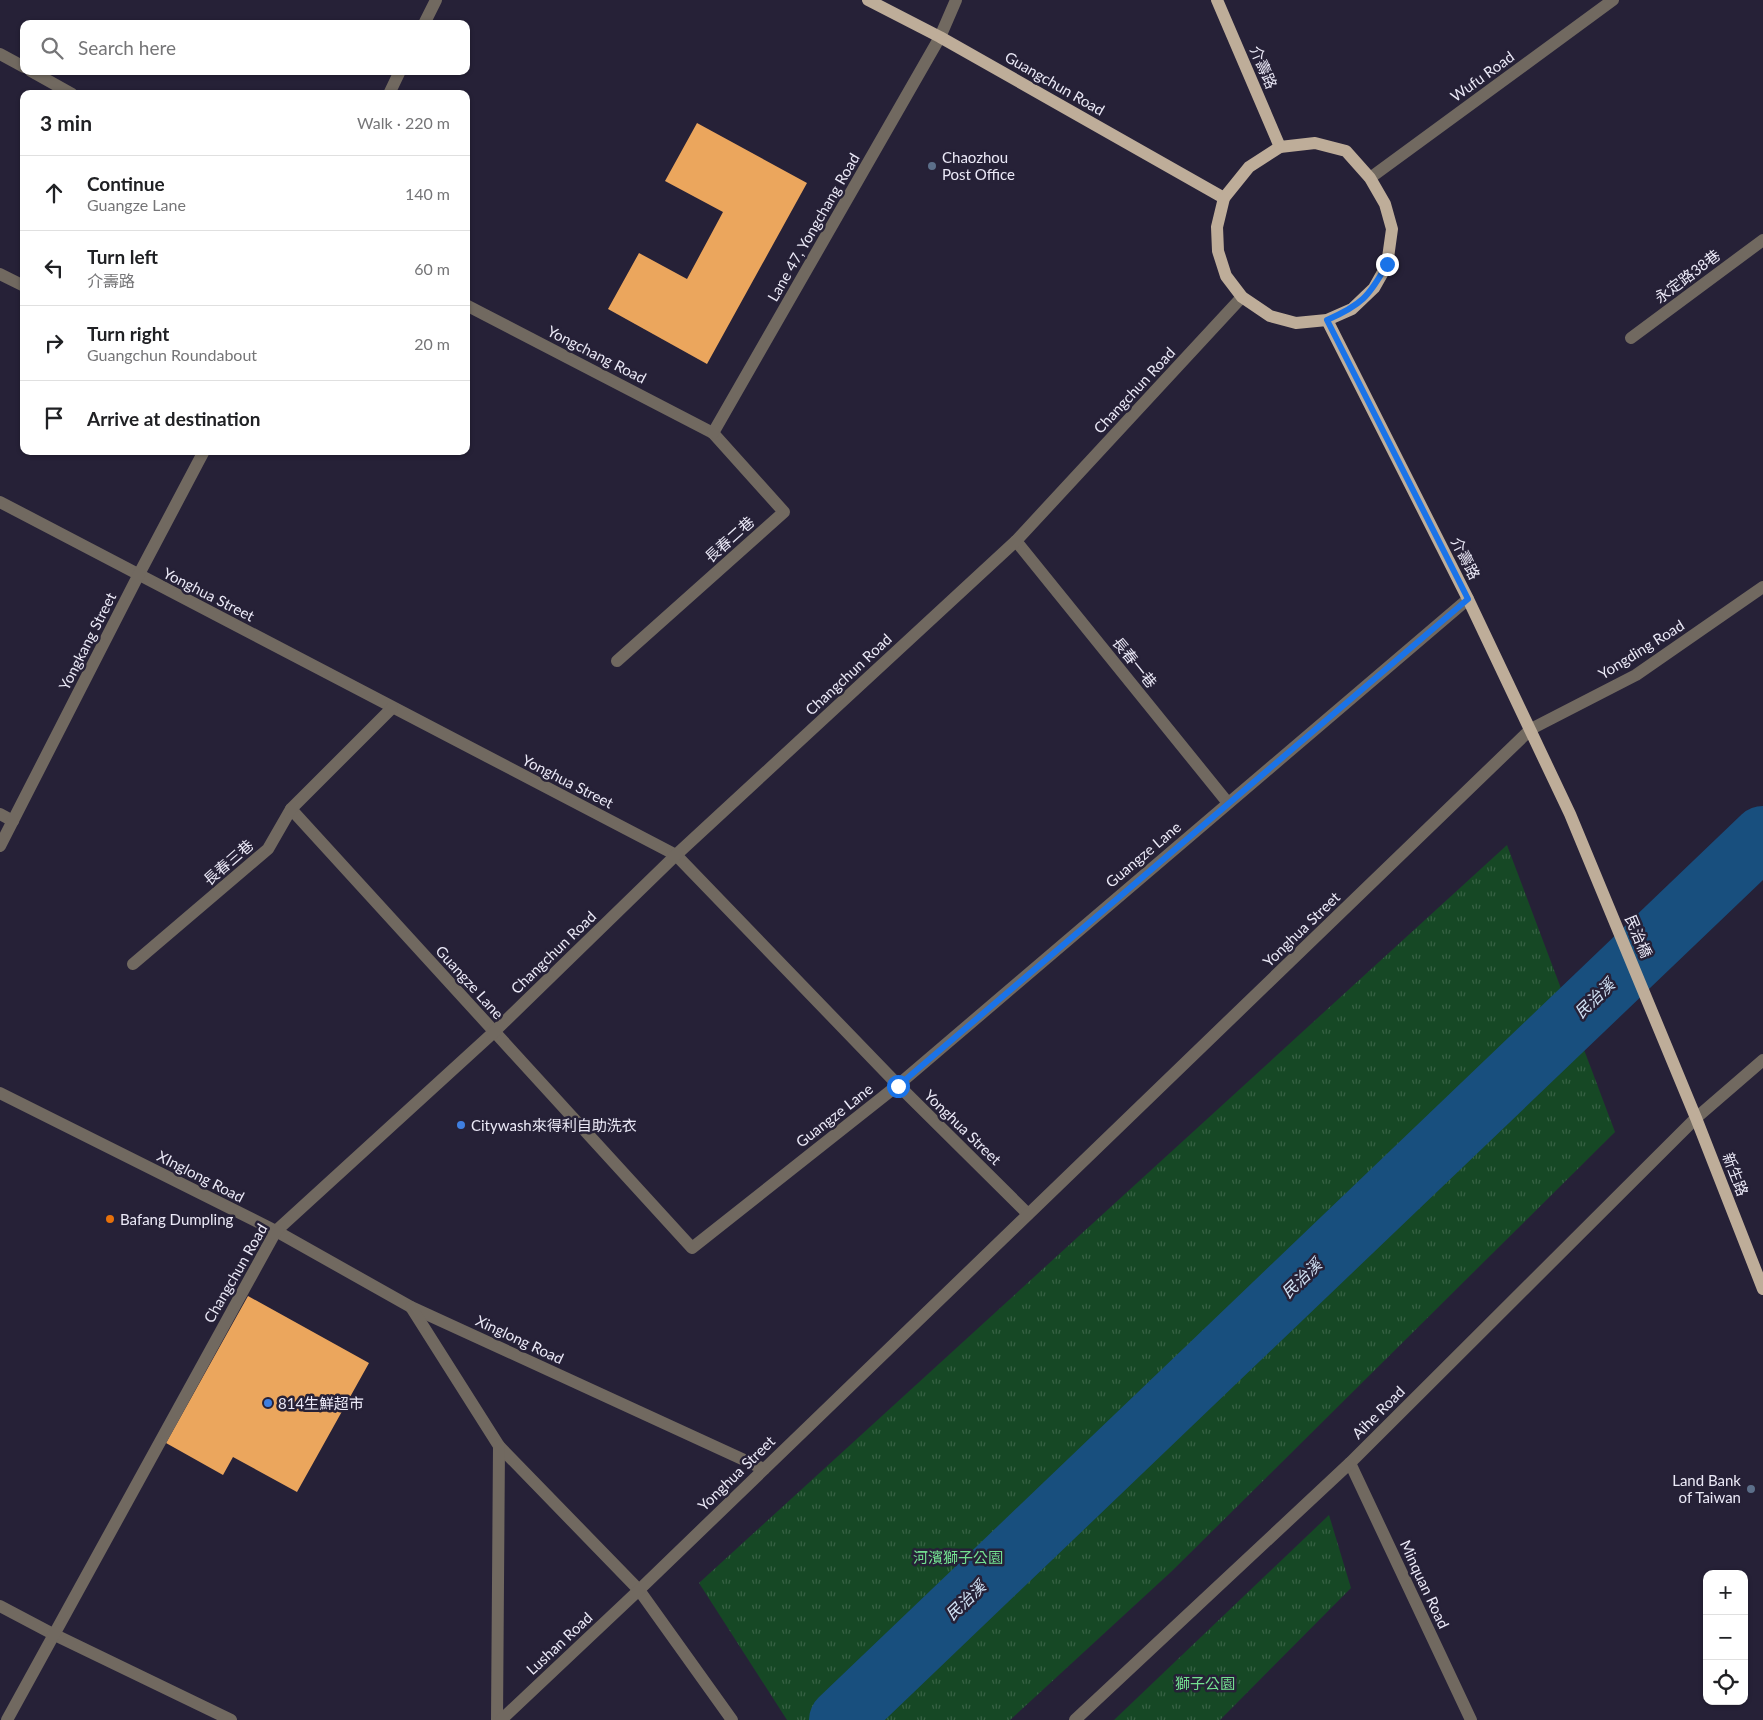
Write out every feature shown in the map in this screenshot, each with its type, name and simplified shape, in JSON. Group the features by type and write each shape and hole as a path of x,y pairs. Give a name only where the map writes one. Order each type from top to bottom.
{"main road":[{"name":"Guangchun Road","path":"868,0 940,37 1224,198"},
{"name":"介壽路","path":"1217,0 1280,147"},
{"path":"1315,143 1346,151 1370,178 1385,204 1392,229 1387,264 1374,288 1363,299 1352,309 1327,320 1296,323 1270,316 1242,297 1226,276 1218,251 1216,227 1224,198 1248,167 1280,147 1315,143"},
{"name":"介壽路","path":"1327,320 1468,599 1570,814"},
{"name":"民治橋","path":"1570,814 1677,1071"},
{"name":"新生路","path":"1677,1071 1763,1289"}],"street":[{"path":"426,20 436,0"},
{"path":"940,37 956,0"},
{"name":"Wufu Road","path":"1370,178 1613,0"},
{"name":"Lane 47, Yongchang Road","path":"713,433 940,37"},
{"path":"0,54 20,65"},
{"path":"38,75 65,90"},
{"path":"391,90 398,75"},
{"name":"永定路38巷","path":"1631,338 1763,240"},
{"path":"0,274 20,284"},
{"name":"Changchun Road","path":"7,1720 276,1231 494,1032 676,855 1016,541 1242,297"},
{"name":"Yongchang Road","path":"470,307 713,433"},
{"name":"長春二巷","path":"618,661 784,512 713,433"},
{"name":"Yongkang Street","path":"0,846 202,455"},
{"name":"Yonghua Street","path":"0,502 138,576 676,855 898,1086 1028,1214"},
{"name":"長春一巷","path":"1016,541 1228,803"},
{"name":"Yongding Road","path":"1531,730 1636,675 1763,587"},
{"name":"Guangze Lane","path":"291,809 692,1248 898,1086 1468,599"},
{"name":"長春三巷","path":"133,964 268,849 291,809 392,708"},
{"name":"Yonghua Street","path":"639,1590 1531,730"},
{"path":"0,814 13,821"},
{"name":"Aihe Road","path":"1075,1720 1350,1462 1696,1118 1763,1060"},
{"name":"XInglong Road","path":"0,1093 276,1231 411,1307"},
{"path":"411,1307 499,1446 639,1590 730,1718"},
{"name":"Xinglong Road","path":"411,1307 764,1469"},
{"path":"497,1720 499,1446"},
{"name":"Minquan Road","path":"1350,1462 1471,1720"},
{"name":"Lushan Road","path":"501,1720 639,1590"},
{"path":"0,1606 53,1634 231,1720"}],"green space":[{"name":"河濱獅子公園","path":"1507,845 1615,1132 1172,1571 1010,1720 787,1720 699,1583"},
{"name":"獅子公園","path":"1329,1515 1351,1588 1220,1720 1114,1720"}],"building":[{"path":"697,123 807,183 707,364 608,309 639,253 687,279 723,212 665,181"},
{"name":"814生鮮超市","path":"248,1296 369,1363 297,1492 233,1457 223,1475 166,1443"}],"waterway":[{"name":"民治溪","path":"840,1720 1763,837"}],"place":[{"name":"Chaozhou Post Office","path":"932,166"},
{"name":"Citywash來得利自助洗衣","path":"461,1125"},
{"name":"Bafang Dumpling","path":"110,1219"},
{"name":"814生鮮超市","path":"268,1403"},
{"name":"Land Bank of Taiwan","path":"1751,1489"}],"route":[{"path":"898,1086 1468,599 1327,320 1352,309 1374,288 1387,264"}]}
